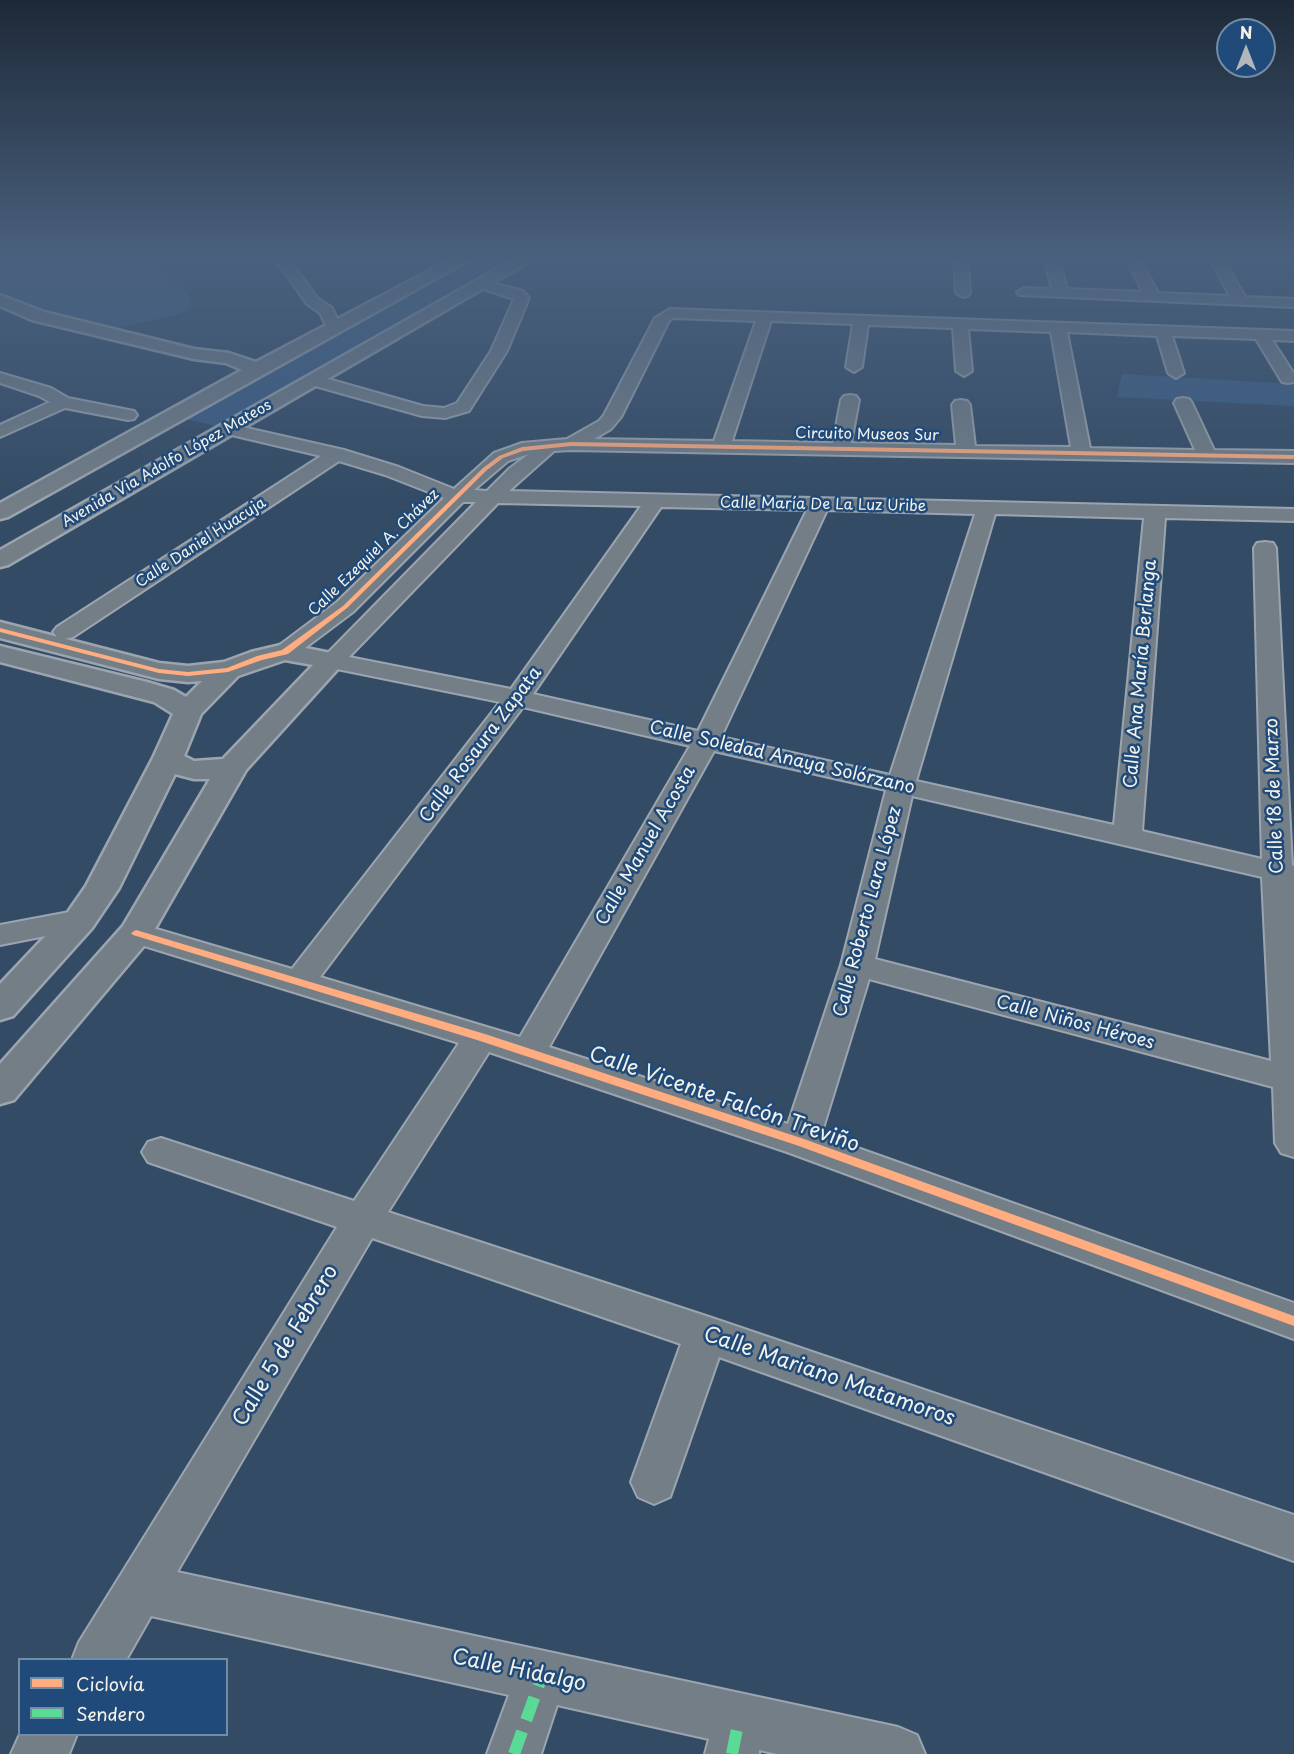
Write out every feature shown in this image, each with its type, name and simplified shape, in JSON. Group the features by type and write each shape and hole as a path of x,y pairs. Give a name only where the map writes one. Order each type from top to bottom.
{"main road":[{"path":"148,343 194,354 212,363 257,369"},
{"name":"Avenida Via Adolfo López Mateos","path":"0,560 217,414 257,369 307,343"},
{"path":"279,357 337,354 349,348 345,343"},
{"name":"Avenida Via Adolfo López Mateos","path":"0,512 217,414 263,409 314,381 337,354 360,343"},
{"path":"0,630 159,671 189,674 228,670 260,658 285,652"},
{"name":"Calle Soledad Anaya Solórzano","path":"285,652 332,661"},
{"path":"0,654 164,696 188,711"},
{"path":"0,1090 136,933 233,765 332,661"},
{"path":"0,1007 80,920 102,888 168,758 188,711 228,670"},
{"path":"168,758 178,766 194,770 214,770 233,765"}],"street":[{"path":"314,381 422,411 445,412 463,407 503,343"},
{"path":"571,444 605,425 612,417 650,343"},
{"path":"721,448 757,343"},
{"path":"854,367 858,343"},
{"path":"962,343 964,371"},
{"path":"1061,343 1082,454"},
{"path":"1167,343 1176,373"},
{"path":"1266,343 1288,378"},
{"path":"0,378 45,392 63,402 128,415"},
{"path":"841,450 850,400"},
{"path":"0,432 63,402"},
{"path":"1183,403 1207,456"},
{"path":"961,405 966,452"},
{"name":"Calle María De La Luz Uribe","path":"217,414 392,471 455,496 1294,515"},
{"name":"Circuito Museos Sur","path":"455,496 501,457 522,449 571,444 1294,457"},
{"path":"332,661 517,472 544,454 548,446"},
{"name":"Calle Daniel Huacuja","path":"65,632 337,454"},
{"name":"Calle Ezequiel A. Chávez","path":"285,652 345,607 455,496"},
{"name":"Calle Rosaura Zapata","path":"299,982 516,698 654,502"},
{"name":"Calle Manuel Acosta","path":"528,1053 706,741 819,505"},
{"name":"Calle Roberto Lara López","path":"800,1142 857,965 901,784 987,508"},
{"name":"Calle Ana María Berlanga","path":"1127,835 1155,513"},
{"name":"Calle 18 de Marzo","path":"1265,548 1283,702 1294,1143"},
{"name":"Calle Soledad Anaya Solórzano","path":"332,661 516,698 1127,835 1286,873"},
{"path":"0,935 80,920"},
{"name":"Calle Vicente Falcón Treviño","path":"136,933 481,1037 800,1142 1294,1321"},
{"name":"Calle Niños Héroes","path":"857,965 1293,1080"},
{"name":"Calle 5 de Febrero","path":"98,1658 363,1219 481,1037"},
{"name":"Calle Mariano Matamoros","path":"161,1152 706,1334 1294,1538"},
{"path":"654,1482 706,1334"},
{"name":"Calle Hidalgo","path":"141,1589 542,1676 735,1737 898,1754"},
{"path":"514,1754 542,1676"},
{"path":"38,1754 50,1736"}],"shaded area":[{"path":"308,343 380,343 229,429 172,416"},
{"path":"1122,374 1294,384 1294,406 1117,397"}],"marked path":[{"path":"514,1754 542,1676"},
{"path":"732,1754 739,1719"}],"cycle path":[{"path":"0,630 159,671 188,674 228,670 260,658 285,652 345,607 485,469 501,457 522,449 571,444 1294,457"},
{"path":"136,933 481,1037 800,1142 1294,1321"}]}
